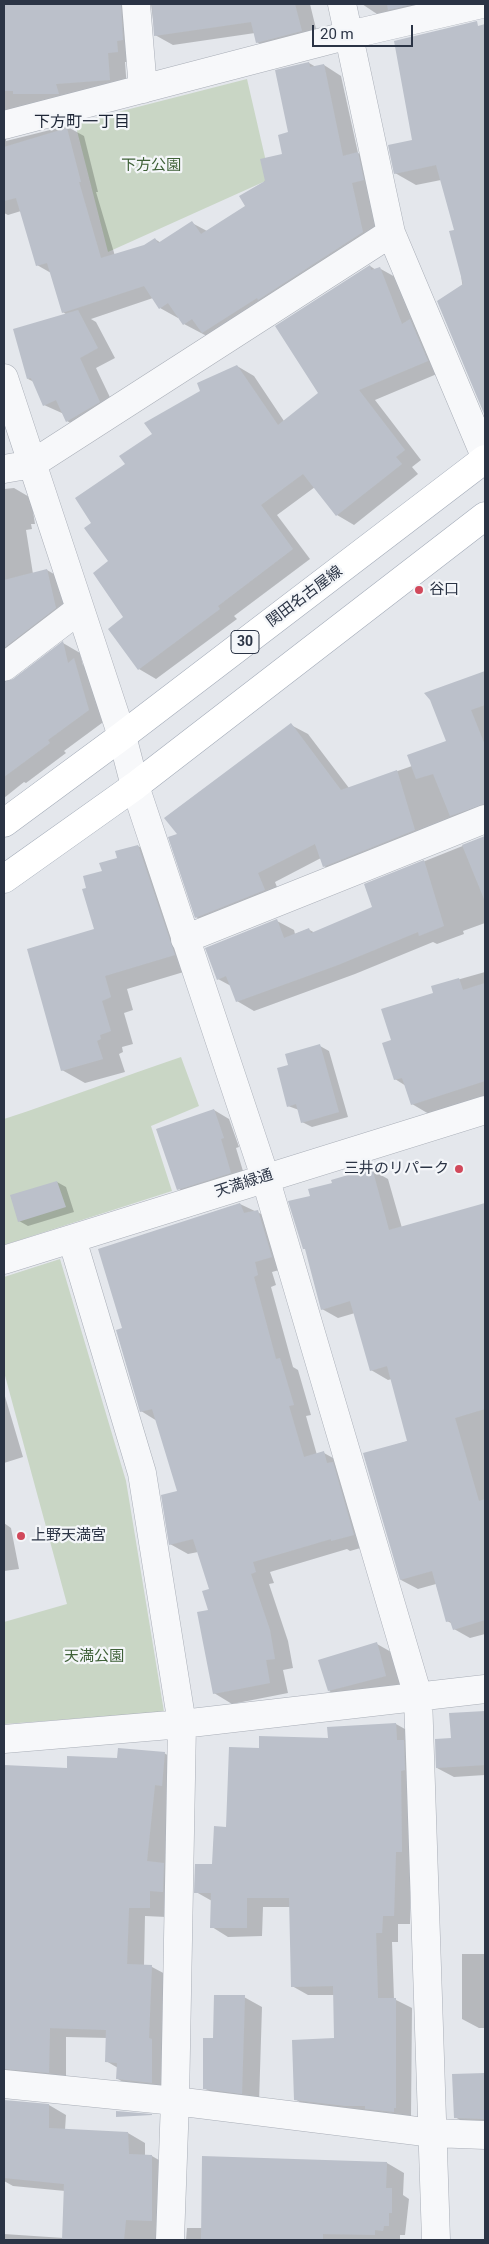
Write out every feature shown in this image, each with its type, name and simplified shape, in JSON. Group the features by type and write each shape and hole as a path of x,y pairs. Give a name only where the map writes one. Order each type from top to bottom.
{"main road":[{"name":"関田名古屋線","path":"4,823 122,736 485,458"},
{"path":"4,879 135,786 485,516"}],"street":[{"path":"136,4 143,90"},
{"path":"342,4 391,233 485,458"},
{"path":"4,126 349,35 482,4"},
{"path":"4,469 32,464 391,233"},
{"path":"4,378 122,736 135,786 265,1177 418,1696 436,2240"},
{"path":"4,667 80,608"},
{"path":"185,939 485,819"},
{"name":"天満緑通","path":"4,1260 265,1177 485,1110"},
{"path":"72,1238 142,1473 182,1724 175,2101 170,2240"},
{"path":"4,1738 182,1724 485,1689"},
{"path":"4,2084 175,2101 433,2133 485,2135"}],"green space":[{"name":"下方公園","path":"247,79 270,179 108,252 75,123"},
{"path":"181,1057 199,1106 151,1126 172,1191 4,1245 4,1119"},
{"name":"天満公園","path":"60,1259 126,1481 164,1712 5,1724 4,1622 67,1604 4,1372 4,1277"}],"building":[{"path":"4,4 121,4 123,40 117,41 118,52 108,53 110,80 56,84 59,94 13,94 13,91 4,91"},
{"path":"152,4 295,4 302,31 256,43 251,22 154,36"},
{"path":"387,4 414,4 388,10"},
{"path":"477,21 478,26 485,24 485,416 437,301 463,284 449,231 454,230 436,165 394,174 388,145 412,140 394,41"},
{"path":"309,62 310,67 324,64 343,156 358,152 364,180 352,183 363,232 258,300 257,298 202,333 192,319 183,325 168,303 159,309 144,286 62,313 47,263 36,266 16,198 4,201 4,147 67,128 81,182 79,182 101,258 144,245 155,238 158,243 192,221 201,234 245,206 239,196 265,181 260,159 282,154 278,135 288,132 275,70"},
{"path":"370,265 371,270 380,267 402,324 410,319 428,361 359,390 405,450 396,457 402,464 336,516 303,474 261,505 293,549 218,606 220,609 138,670 108,629 123,617 93,573 108,561 84,528 91,523 75,498 125,464 119,456 152,434 144,423 200,391 197,383 237,365 278,425 318,393 275,326"},
{"path":"78,310 98,348 80,358 100,402 66,422 56,400 43,406 31,378 27,379 13,329"},
{"path":"47,569 56,608 4,648 4,580"},
{"path":"63,641 68,663 74,658 89,710 48,740 50,743 4,777 4,682 13,679"},
{"path":"485,671 485,705 471,710 485,745 485,804 450,816 433,774 416,779 407,755 446,741 430,700 424,693"},
{"path":"291,723 341,790 397,770 415,830 323,867 315,844 258,873 265,890 195,918 168,837 177,834 164,818"},
{"path":"485,836 485,899 484,899 462,845"},
{"path":"138,845 175,955 105,976 111,997 102,1001 111,1031 100,1035 101,1039 97,1041 103,1059 61,1071 27,949 94,929 82,889 86,888 83,876 102,871 99,863 117,858 115,851"},
{"path":"424,860 444,926 419,936 418,932 338,965 236,1002 226,976 217,980 205,948 277,919 284,938 309,928 311,933 372,907 364,884"},
{"path":"459,978 463,990 485,983 485,1081 411,1105 402,1078 394,1080 382,1043 391,1040 381,1009 433,993 431,986"},
{"path":"320,1044 339,1112 301,1123 296,1104 287,1107 277,1068 288,1065 285,1054"},
{"path":"214,1109 224,1138 221,1139 231,1173 177,1190 156,1129"},
{"path":"372,1168 389,1230 485,1203 485,1409 455,1418 479,1501 485,1499 485,1620 453,1630 450,1621 446,1622 432,1571 400,1580 363,1453 407,1441 387,1366 370,1371 350,1301 321,1310 305,1249 303,1249 288,1201 310,1196 308,1189 332,1183 331,1180"},
{"path":"57,1181 66,1207 18,1222 10,1195"},
{"path":"240,1203 244,1213 258,1210 272,1257 255,1262 258,1275 254,1277 276,1359 280,1358 294,1405 289,1406 304,1457 324,1451 327,1463 333,1462 354,1535 331,1541 331,1539 253,1562 256,1572 251,1574 270,1630 275,1659 266,1660 270,1683 213,1694 197,1612 208,1610 202,1591 209,1589 193,1539 169,1545 161,1495 177,1491 152,1409 140,1412 116,1330 122,1328 98,1249"},
{"path":"377,1642 386,1676 328,1691 318,1660"},
{"path":"485,1711 485,1765 436,1768 435,1739 451,1738 449,1713"},
{"path":"396,1723 397,1740 404,1740 405,1770 401,1771 402,1852 396,1852 394,1916 383,1916 382,1933 376,1933 378,1998 396,1998 396,2108 394,2108 394,2112 365,2109 365,2106 346,2106 294,2100 292,2040 334,2038 333,1986 291,1987 289,1898 247,1898 247,1928 210,1928 211,1893 194,1893 195,1864 212,1864 214,1826 226,1827 229,1747 259,1748 259,1736 328,1738 327,1727"},
{"path":"118,1748 165,1752 162,1786 155,1785 147,1861 164,1863 163,1892 150,1891 150,1908 129,1908 127,1964 152,1965 149,2038 152,2039 152,2083 116,2079 117,2063 105,2062 106,2030 50,2028 49,2073 4,2069 4,1765 67,1768 67,1756 117,1758"},
{"path":"214,1995 245,1995 242,2094 203,2089 203,2038 213,2038"},
{"path":"485,2073 485,2119 454,2118 452,2074"},
{"path":"4,2100 49,2104 49,2128 128,2132 129,2154 152,2155 152,2221 126,2220 124,2240 62,2240 64,2184 4,2178"},
{"path":"116,2111 152,2114 152,2115 116,2117"},
{"path":"202,2156 387,2162 386,2188 392,2188 392,2213 389,2213 389,2226 384,2226 383,2231 375,2230 375,2235 323,2234 323,2240 201,2240"}],"place":[{"name":"谷口","path":"419,590"},
{"name":"三井のリパーク","path":"459,1169"},
{"name":"上野天満宮","path":"21,1536"}],"district":[{"name":"下方町一丁目","path":"82,123"}]}
